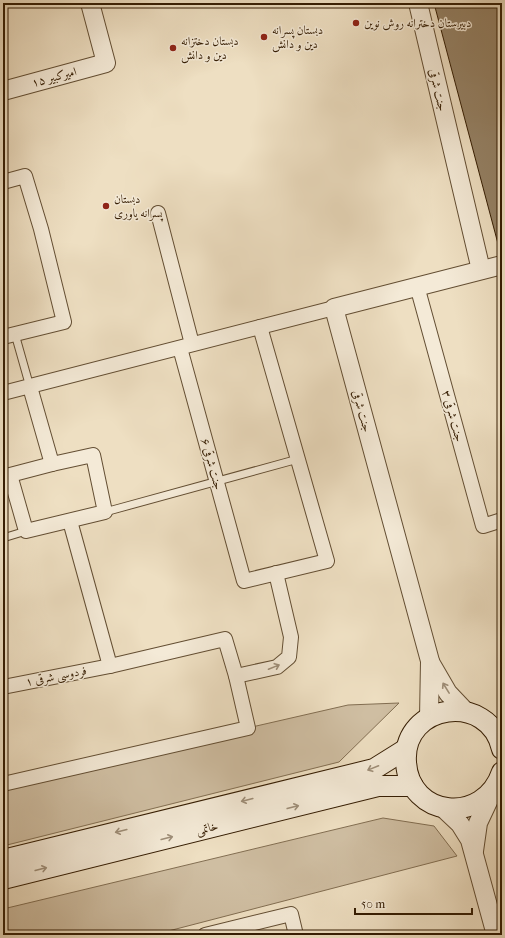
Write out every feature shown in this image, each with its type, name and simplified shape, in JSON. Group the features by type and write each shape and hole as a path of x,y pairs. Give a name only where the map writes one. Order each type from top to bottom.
{"main road":[{"path":"498,780 485,799 472,806 458,809 443,808 431,803 421,796 413,786 407,774 405,761 406,748 411,736 418,726 440,712 453,710 484,718 494,729 501,742 502,749"},
{"name":"خاتمی","path":"3,860 374,769 406,748"},
{"name":"خاتمی","path":"3,879 378,786 413,786"}],"street":[{"name":"امیرکبیر ۱۵","path":"3,91 106,63 90,3"},
{"name":"جنت شرقی","path":"418,3 482,270"},
{"path":"3,182 25,176 64,322 9,336"},
{"name":"جنت شرقی ۶","path":"158,213 216,481 244,581 276,573"},
{"path":"3,393 502,265"},
{"name":"جنت شرقی ۳","path":"417,286 483,526 502,520"},
{"name":"جنت شرقی","path":"334,308 430,661"},
{"path":"3,784 248,728 236,676 276,667 289,657 291,637 276,573 327,561 260,327"},
{"path":"30,386 52,464"},
{"path":"92,455 106,512 26,531 10,475 52,464 92,455"},
{"path":"70,521 110,666"},
{"name":"فردوسی شرقی ۱","path":"3,687 110,666 225,640 236,676"},
{"path":"429,718 430,661"},
{"path":"430,661 448,693 484,718"},
{"path":"473,852 478,823 498,780"},
{"path":"443,808 460,824 470,840 496,935"},
{"path":"205,935 292,914 296,935"}],"lane":[{"path":"9,336 30,386"},
{"path":"106,512 298,459"},
{"path":"3,538 26,531"}],"shaded area":[{"path":"399,703 339,762 3,846 3,784 348,705"},
{"path":"383,818 434,826 457,856 153,935 3,935 3,909"}],"building":[{"path":"448,3 502,3 501,255 435,7"}],"place":[{"name":"دبیرستان دخترانه روش نوین","path":"356,23"},
{"name":"دبستان پسرانه دین و دانش","path":"264,37"},
{"name":"دبستان دختزانه دین و دانش","path":"173,48"},
{"name":"دبستان پسرانه یاوری","path":"106,206"}]}
